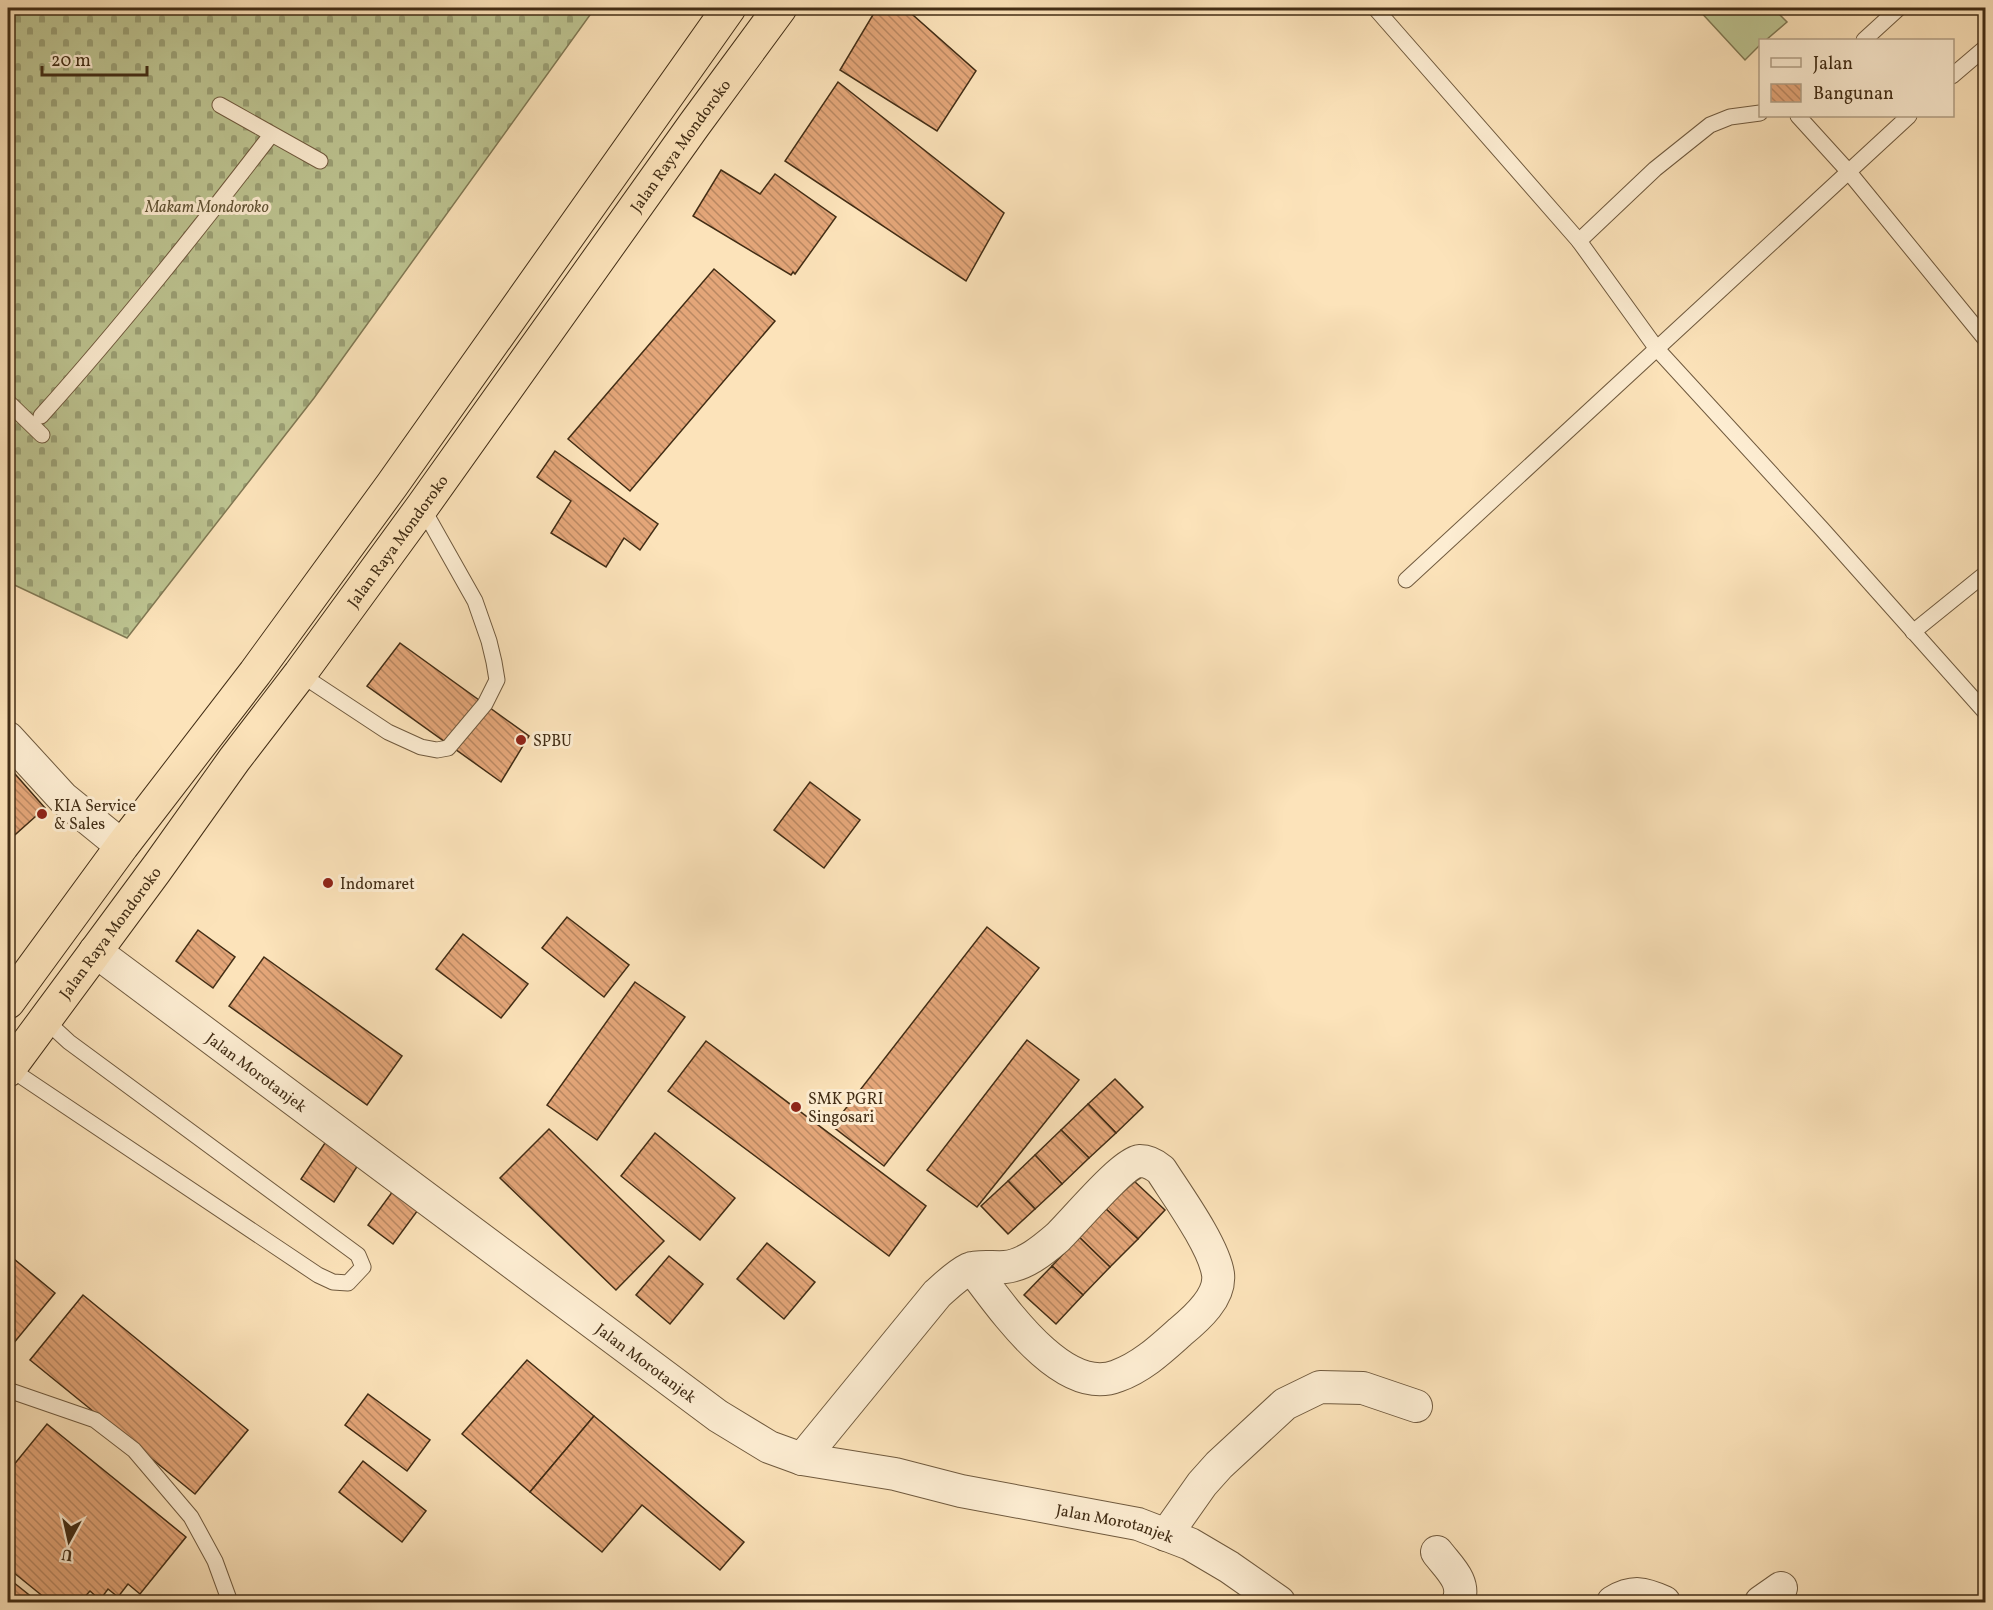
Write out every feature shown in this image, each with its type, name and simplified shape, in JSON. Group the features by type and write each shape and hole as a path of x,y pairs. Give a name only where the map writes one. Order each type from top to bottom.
{"highway":[{"path":"8,1002 122,846 255,673 392,485 729,8"},
{"name":"Jalan Raya Mondoroko","path":"8,1069 422,507 694,124 780,8"},
{"path":"392,485 422,507"},
{"path":"122,846 155,871"}],"street":[{"path":"8,738 63,798 122,846"},
{"name":"Jalan Morotanjek","path":"95,951 718,1416 769,1447 802,1460 896,1474 961,1491 1138,1524 1190,1544 1279,1602"},
{"path":"802,1460 937,1294 955,1278 972,1268 1008,1267 1037,1254 1058,1237 1119,1174 1134,1163 1149,1162 1161,1170 1207,1244 1215,1261 1219,1282 1218,1290 1194,1321 1147,1361 1115,1377 1096,1379 1076,1374 1041,1352 972,1268"},
{"path":"1166,1535 1208,1478 1285,1404 1320,1387 1363,1388 1416,1406"},
{"path":"1437,1552 1461,1584 1461,1595 1458,1602"},
{"path":"1613,1602 1630,1594 1646,1594 1664,1602"}],"lane":[{"path":"1375,8 1579,241 1657,349 1986,713"},
{"path":"1865,39 1899,8"},
{"path":"1954,75 1986,46"},
{"path":"220,105 320,161"},
{"path":"1579,241 1655,169 1710,125 1730,117 1759,113"},
{"path":"1799,117 1848,171 1986,340"},
{"path":"1406,580 1908,117"},
{"path":"41,416 106,342 272,135"},
{"path":"8,402 42,435"},
{"path":"300,674 388,732 421,747 437,750 448,748 485,704 496,680 489,641 475,601 422,507"},
{"path":"1913,632 1986,573"},
{"path":"8,1069 318,1275 333,1282 348,1283 363,1267 358,1255 78,1049 44,1019"},
{"path":"8,1390 95,1420 134,1450 191,1517 215,1561 230,1602"}],"green space":[{"name":"Makam Mondoroko","path":"8,8 595,8 314,398 127,638 8,582"},
{"path":"1697,8 1773,8 1787,22 1767,39 1759,39 1759,46 1745,60"}],"building":[{"path":"877,8 905,8 976,71 937,131 840,70"},
{"path":"838,82 1004,213 966,281 785,161"},
{"path":"721,170 760,194 775,174 836,217 795,274 793,272 791,275 693,216"},
{"path":"714,269 775,321 630,491 568,439"},
{"path":"555,451 658,524 640,550 624,538 606,567 551,533 571,501 537,477"},
{"path":"400,643 529,736 501,782 367,686"},
{"path":"8,766 45,808 8,841"},
{"path":"810,782 860,820 824,868 774,830"},
{"path":"567,917 629,965 604,997 542,948"},
{"path":"987,927 1039,968 884,1166 832,1126"},
{"path":"198,930 235,957 213,988 176,961"},
{"path":"463,934 528,984 501,1018 436,969"},
{"path":"264,957 402,1056 367,1105 229,1006"},
{"path":"635,982 685,1017 597,1140 547,1105"},
{"path":"1027,1040 1079,1080 977,1207 927,1170"},
{"path":"706,1041 926,1206 889,1256 668,1091"},
{"path":"1115,1079 1143,1107 1116,1133 1088,1104"},
{"path":"1088,1104 1116,1133 1089,1158 1061,1130"},
{"path":"549,1129 664,1241 616,1290 500,1178"},
{"path":"1061,1130 1089,1158 1062,1184 1035,1155"},
{"path":"655,1133 735,1198 700,1240 621,1176"},
{"path":"329,1137 362,1159 334,1202 301,1179"},
{"path":"1035,1155 1062,1184 1035,1209 1008,1181"},
{"path":"1133,1180 1165,1210 1138,1239 1106,1209"},
{"path":"1008,1181 1035,1209 1008,1234 981,1206"},
{"path":"393,1191 418,1210 393,1244 368,1225"},
{"path":"1106,1209 1138,1239 1110,1267 1079,1237"},
{"path":"1079,1237 1110,1267 1083,1295 1052,1266"},
{"path":"767,1243 815,1282 784,1319 737,1279"},
{"path":"8,1254 55,1293 8,1350"},
{"path":"669,1256 703,1284 670,1324 636,1295"},
{"path":"1052,1266 1083,1295 1056,1324 1024,1295"},
{"path":"83,1295 248,1430 195,1494 30,1360"},
{"path":"527,1360 594,1416 530,1492 462,1434"},
{"path":"368,1394 430,1440 407,1471 345,1425"},
{"path":"594,1416 744,1542 720,1570 642,1505 602,1552 530,1492"},
{"path":"47,1424 186,1537 140,1594 128,1584 118,1597 108,1589 100,1600 90,1591 80,1602 50,1602 8,1568 8,1472"},
{"path":"363,1461 426,1511 402,1542 339,1492"},
{"path":"8,1578 38,1602 8,1602"}],"place":[{"name":"SPBU","path":"521,740"},
{"name":"KIA Service & Sales","path":"42,814"},
{"name":"Indomaret","path":"328,883"},
{"name":"SMK PGRI Singosari","path":"796,1107"}]}
